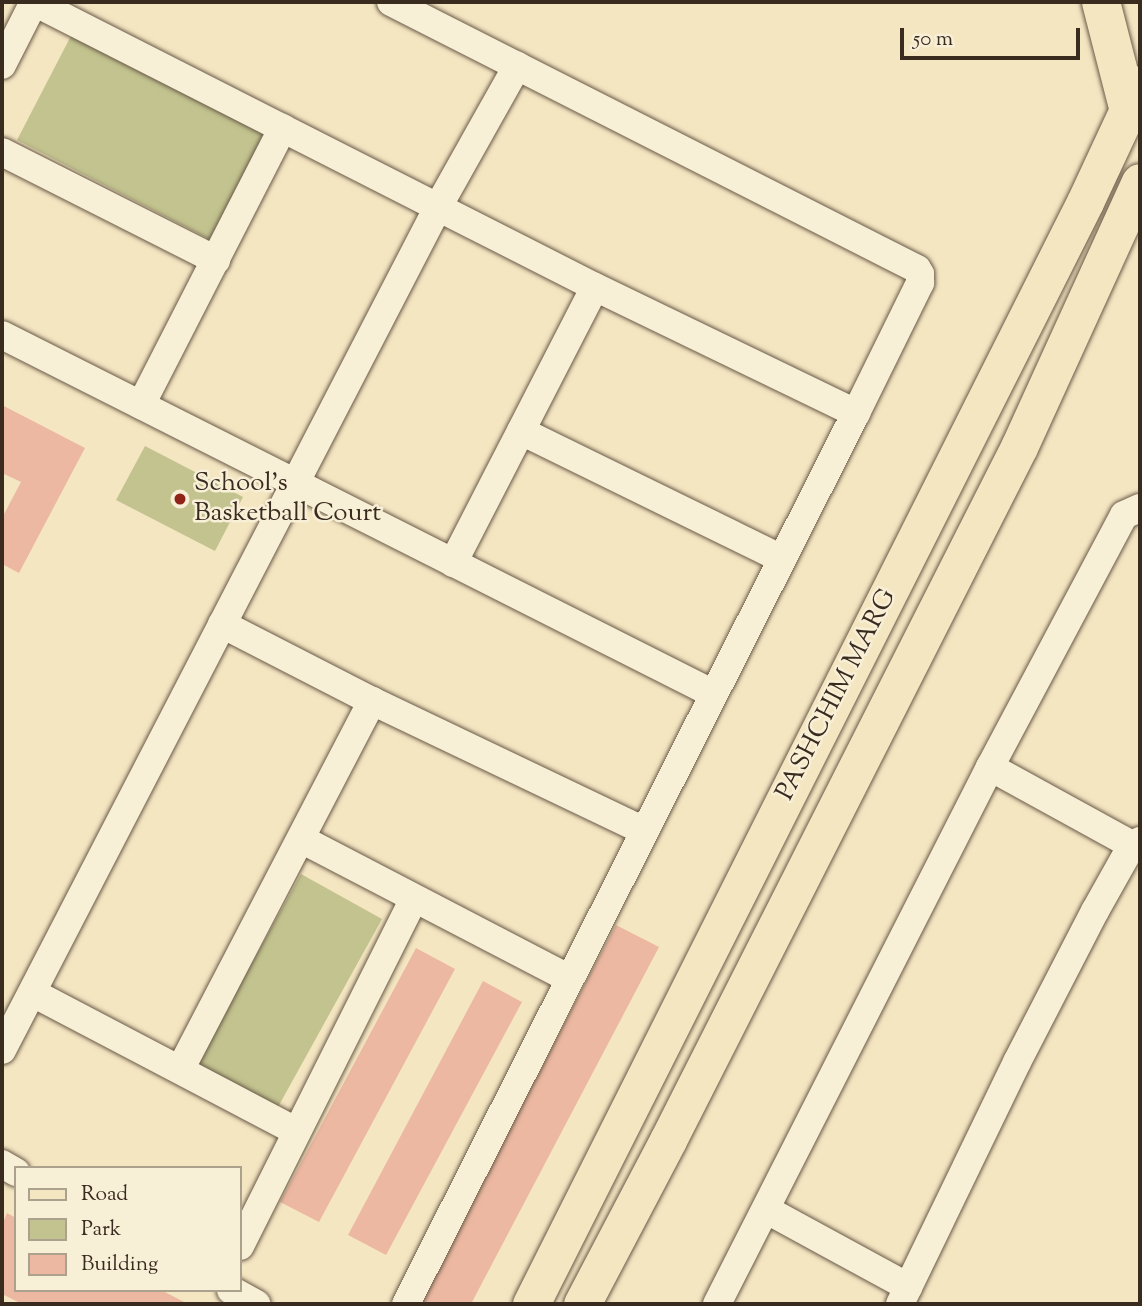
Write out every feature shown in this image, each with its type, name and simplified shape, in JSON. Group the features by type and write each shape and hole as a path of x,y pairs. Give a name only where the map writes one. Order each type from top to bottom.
{"highway":[{"path":"1101,2 1135,98"}],"main road":[{"name":"PASHCHIM MARG","path":"531,1304 1135,98"},
{"name":"PASHCHIM MARG","path":"582,1304 1013,460 1140,182"}],"street":[{"path":"2,65 34,2 595,287 856,413"},
{"path":"391,2 917,269 920,283 406,1304"},
{"path":"2,1050 438,207 517,66"},
{"path":"141,405 283,128"},
{"path":"2,152 216,260"},
{"path":"453,563 595,287"},
{"path":"2,335 712,693"},
{"path":"521,431 780,558"},
{"path":"717,1304 990,766 1125,515 1140,508"},
{"path":"222,624 372,701 645,831"},
{"path":"181,1068 372,701"},
{"path":"767,1210 904,1296 1017,1062 1136,843 990,766"},
{"path":"301,839 568,978"},
{"path":"242,1242 414,899"},
{"path":"33,993 181,1068 296,1131"},
{"path":"235,1292 256,1304"}],"green space":[{"path":"73,32 267,133 211,240 17,140"},
{"name":"School's Basketball Court","path":"145,446 243,497 215,551 116,500"},
{"path":"301,874 382,919 278,1107 197,1063"}],"building":[{"path":"2,405 85,448 19,573 2,564 2,518 21,482 2,473"},
{"path":"616,925 659,947 471,1304 417,1304"},
{"path":"416,948 455,969 319,1222 280,1202"},
{"path":"483,981 522,1002 386,1255 348,1235"},
{"path":"7,1213 14,1217 14,1292 165,1292 188,1304 22,1304 2,1294 2,1225"}],"place":[{"name":"School's Basketball Court","path":"180,499"}]}
